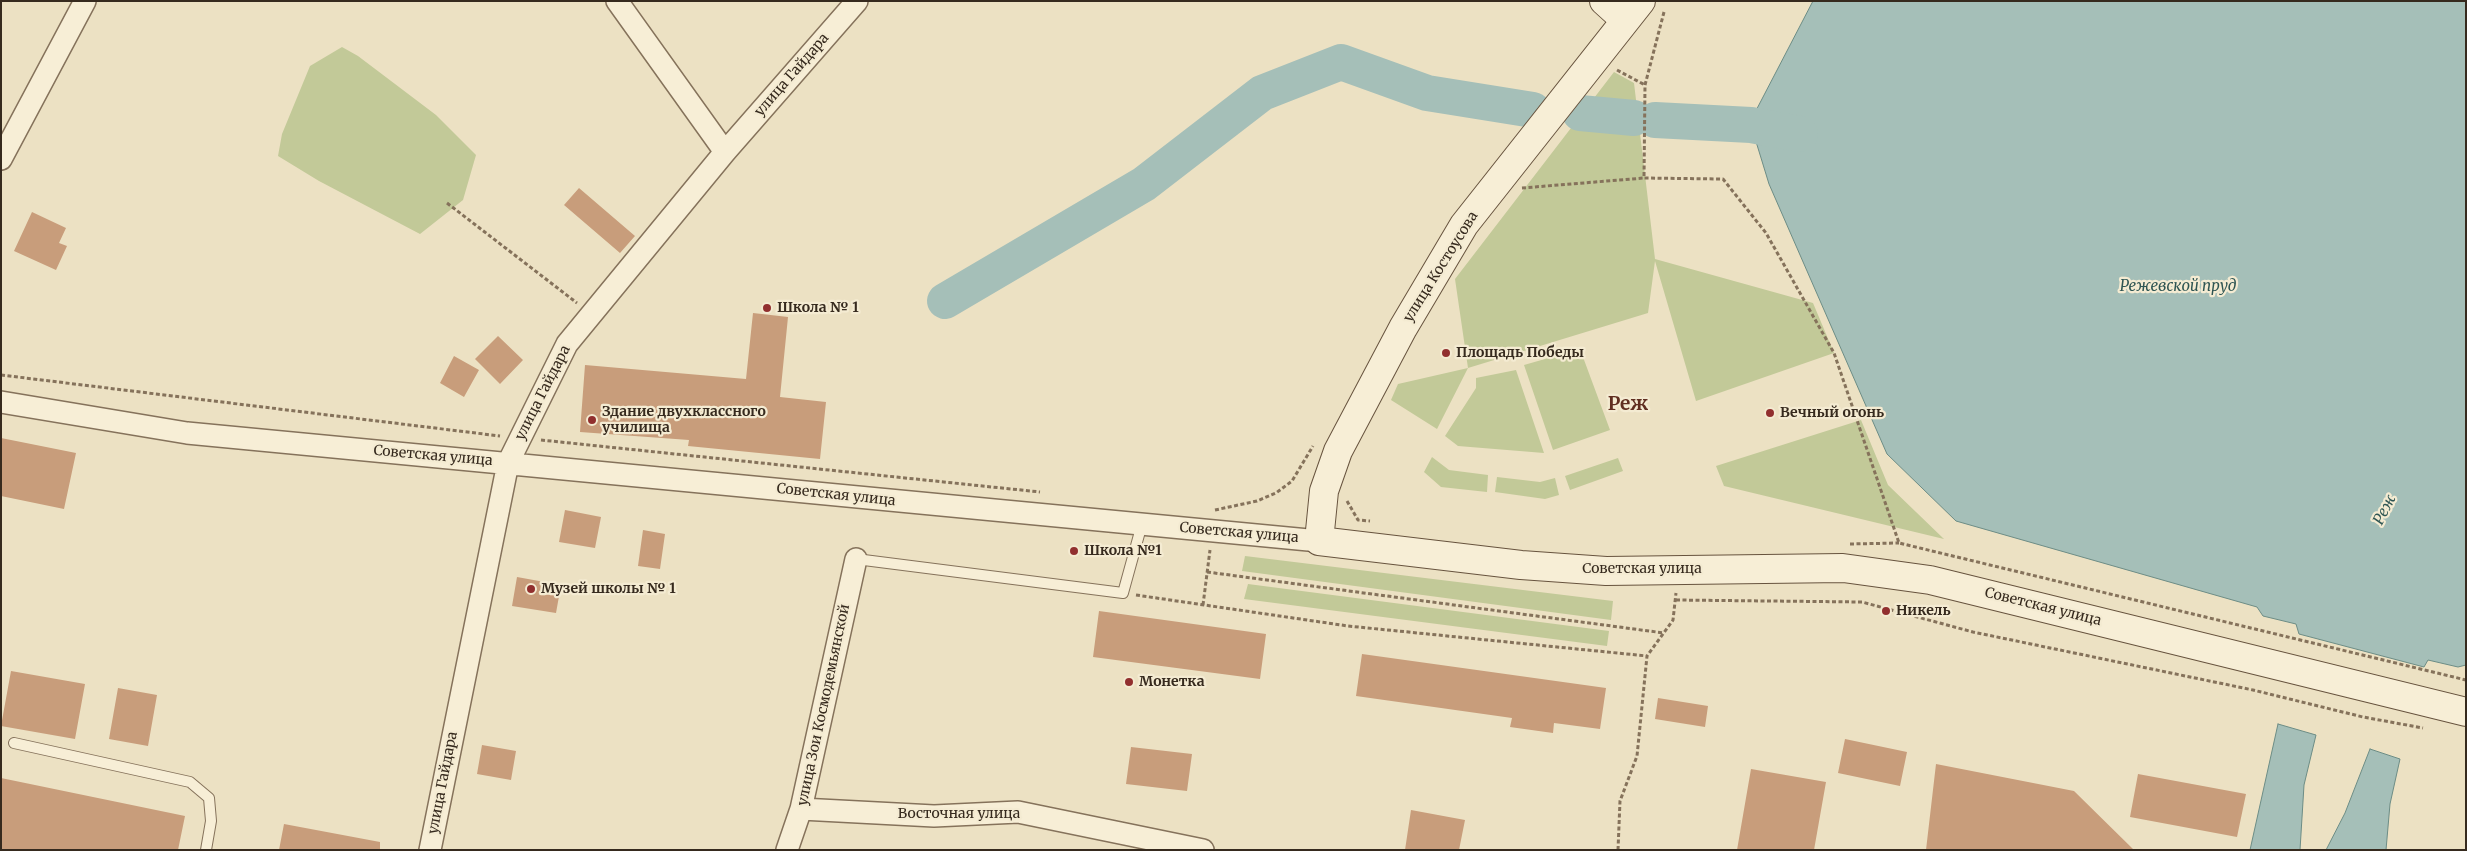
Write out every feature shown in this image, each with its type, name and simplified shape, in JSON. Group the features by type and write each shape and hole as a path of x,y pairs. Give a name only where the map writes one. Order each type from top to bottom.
{"main road":[{"path":"1604,1 1643,11"},
{"name":"улица Костоусова","path":"1319,541 1324,491 1338,452 1403,328 1464,225 1643,11"},
{"name":"Советская улица","path":"1319,541 1521,565 1606,571 1844,568 1930,580 2466,712"}],"street":[{"path":"1,160 84,1"},
{"path":"617,1 725,152"},
{"name":"улица Гайдара","path":"430,850 508,463 566,344 725,152 857,1"},
{"name":"Советская улица","path":"1,402 187,433 1142,524 1214,520 1319,541"},
{"name":"улица Зои Космодемьянской","path":"787,850 801,808 856,560"},
{"name":"Восточная улица","path":"801,808 934,816 1018,812 1203,850"}],"lane":[{"path":"856,560 1123,593 1142,524"},
{"path":"14,743 190,782 209,798 211,821 206,850"}],"path":[{"path":"1643,11 1645,85 1644,178"},
{"path":"1518,189 1644,178 1722,179 1766,233 1834,353 1899,543"},
{"path":"447,203 591,314"},
{"path":"1,375 520,438 1046,492"},
{"path":"1214,520 1276,493 1292,481 1317,441"},
{"path":"1345,496 1358,520 1377,522"},
{"path":"1203,605 1214,520 1205,509"},
{"path":"1841,544 1899,543 2466,680"},
{"path":"1207,572 1664,633"},
{"path":"1123,593 1348,626 1647,656"},
{"path":"1618,850 1620,801 1637,756 1647,656 1673,620 1676,600 1862,602 1972,632 2253,690 2363,717 2428,729"}],"green space":[{"path":"342,47 358,56 436,115 476,155 463,200 420,234 319,181 278,156 282,134 310,66"},
{"path":"1614,72 1634,83 1655,259 1813,303 1834,353 1696,401 1655,261 1648,313 1468,368 1455,279"},
{"path":"1580,349 1610,430 1553,450 1524,365"},
{"path":"1468,368 1437,429 1391,400 1398,384"},
{"path":"1516,370 1544,453 1458,446 1445,436 1476,388 1476,378"},
{"path":"1861,420 1888,485 1944,539 1724,486 1716,466"},
{"path":"1432,457 1449,470 1488,475 1487,492 1441,487 1424,472"},
{"path":"1618,458 1623,471 1570,490 1565,476"},
{"path":"1497,477 1540,482 1555,478 1559,495 1545,499 1495,492"},
{"path":"1245,556 1613,601 1611,620 1242,571"},
{"path":"1248,584 1609,631 1607,646 1244,599"}],"water":[{"name":"Режевской пруд","path":"1813,1 2466,1 2466,665 2458,667 2428,660 2424,667 2299,634 2296,624 2263,616 2257,607 1956,521 1887,454 1769,184 1750,122"},
{"path":"2278,724 2316,735 2304,785 2300,850 2250,850"},
{"path":"2370,749 2400,759 2390,804 2386,850 2326,850 2345,813"}],"building":[{"path":"579,188 635,236 620,253 564,205"},
{"path":"32,212 66,228 59,243 67,246 56,270 14,251"},
{"path":"753,313 788,317 780,397 826,402 820,459 688,446 689,440 580,432 585,365 746,379"},
{"path":"498,336 523,360 500,384 475,359"},
{"path":"454,356 479,370 464,397 440,383"},
{"path":"1,438 76,453 64,509 1,496"},
{"path":"565,510 601,517 595,548 559,542"},
{"path":"643,530 665,534 660,569 638,566"},
{"path":"517,577 561,585 556,613 512,606"},
{"path":"1099,611 1266,634 1260,679 1093,657"},
{"path":"1362,654 1606,688 1600,729 1554,723 1553,733 1510,727 1512,718 1356,696"},
{"path":"11,671 85,684 75,739 1,726"},
{"path":"118,688 157,695 148,746 109,739"},
{"path":"1658,698 1708,706 1705,727 1655,719"},
{"path":"1845,739 1907,752 1900,786 1838,773"},
{"path":"482,745 516,751 511,780 477,774"},
{"path":"1131,747 1192,754 1187,791 1126,784"},
{"path":"1936,764 2074,791 2134,850 1926,850"},
{"path":"1751,769 1826,782 1814,850 1737,850"},
{"path":"2138,774 2246,794 2237,837 2130,817"},
{"path":"1,778 185,816 178,850 1,850"},
{"path":"1411,810 1465,820 1459,850 1405,850"},
{"path":"284,824 380,842 380,850 279,850"}],"waterway":[{"path":"945,301 1144,184 1262,93 1341,62 1427,93 1533,110"},
{"path":"1580,113 1634,118"},
{"path":"1655,120 1751,125 1800,134"}],"place":[{"name":"Школа № 1","path":"767,308"},
{"name":"Площадь Победы","path":"1446,353"},
{"name":"Вечный огонь","path":"1770,413"},
{"name":"Здание двухклассного училища","path":"592,420"},
{"name":"Школа №1","path":"1074,551"},
{"name":"Музей школы № 1","path":"531,589"},
{"name":"Никель","path":"1886,611"},
{"name":"Монетка","path":"1129,682"}],"district":[{"name":"Реж","path":"1628,405"}]}
